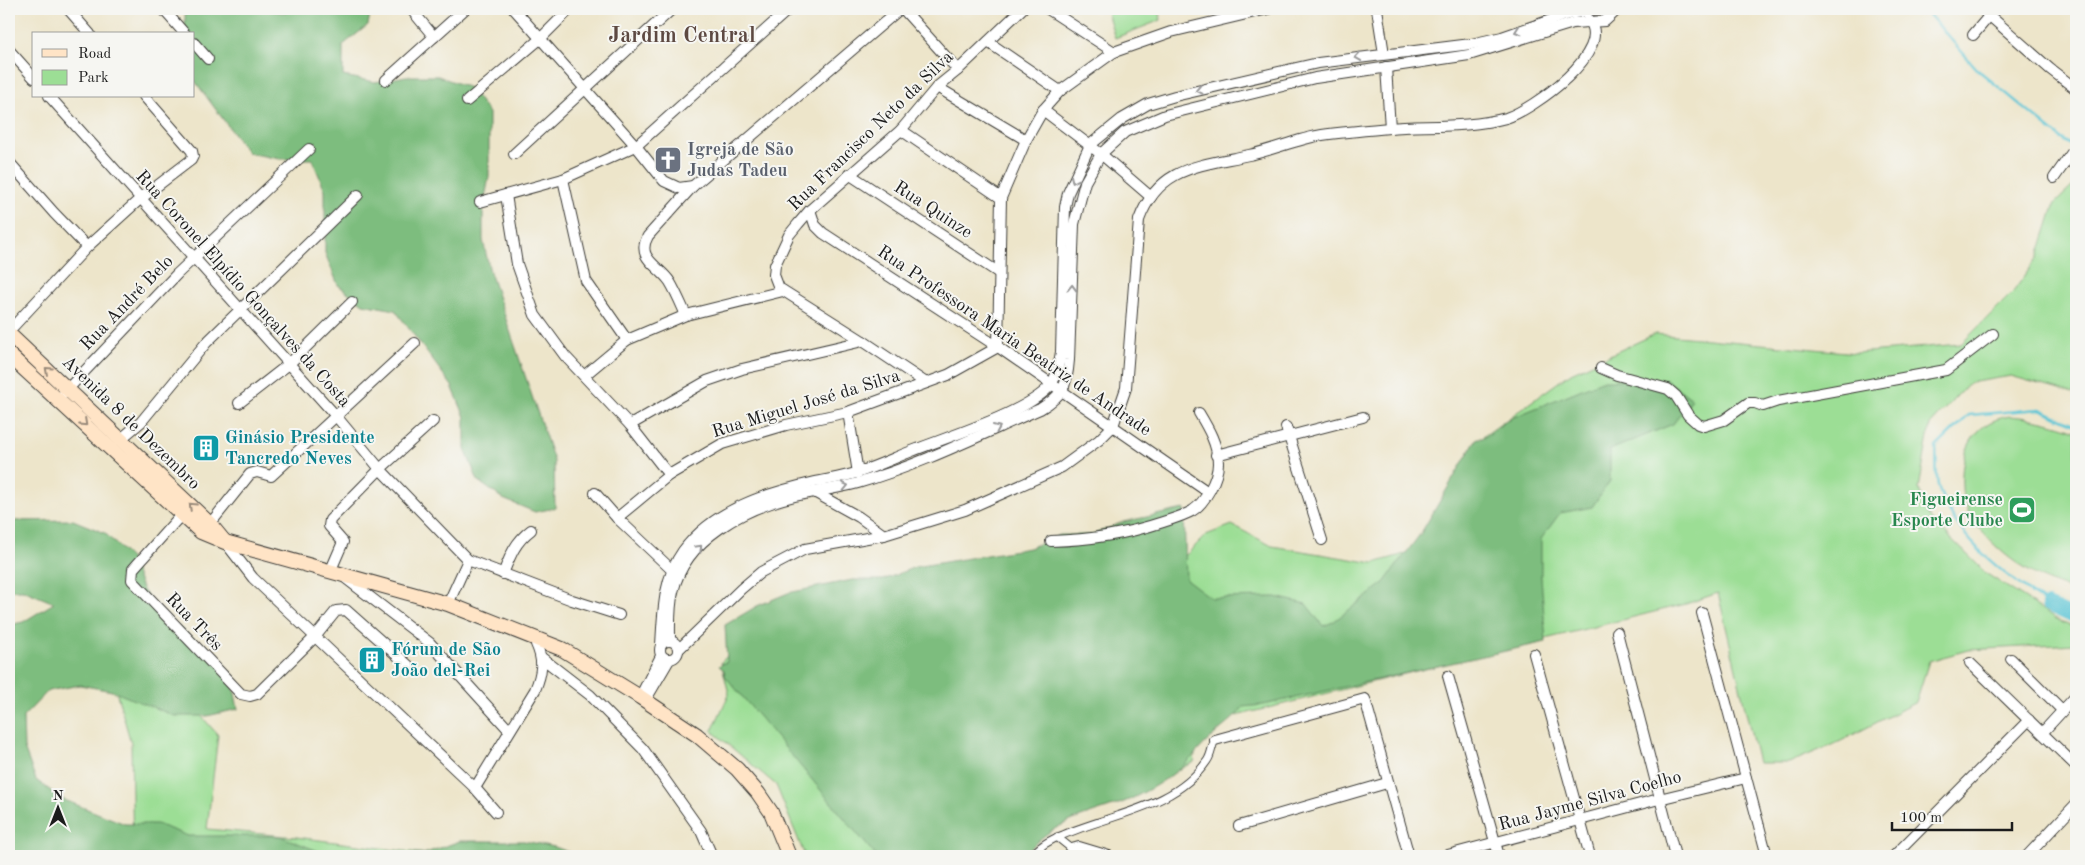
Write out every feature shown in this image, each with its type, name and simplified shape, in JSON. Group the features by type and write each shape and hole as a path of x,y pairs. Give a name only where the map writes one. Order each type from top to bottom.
{"main road":[{"name":"Avenida 8 de Dezembro","path":"9,332 210,524 225,542"},
{"name":"Avenida 8 de Dezembro","path":"9,355 58,398 181,515 201,532 225,542"},
{"path":"225,542 448,604 562,649 697,735 737,769 772,812 789,856"},
{"path":"779,856 780,834"}],"street":[{"path":"68,9 88,32"},
{"path":"163,9 183,32"},
{"path":"411,9 434,37"},
{"path":"386,80 466,9"},
{"path":"514,9 636,146 668,185 679,188 693,186"},
{"path":"467,101 540,38 570,9"},
{"path":"514,154 672,9"},
{"path":"480,202 563,179 636,146 789,9"},
{"path":"686,315 669,280 656,269 646,255 644,244 652,230 693,186 902,9 958,70"},
{"name":"Rua Francisco Neto da Silva","path":"783,291 778,288 775,265 789,235 810,210 901,130 937,87 958,70 1022,9"},
{"path":"1048,9 1114,52"},
{"path":"998,347 1001,198 1026,140 1043,110 1060,91 1114,52 1171,32 1244,12 1268,9"},
{"path":"1377,9 1384,54"},
{"path":"665,650 665,593 672,570 684,550 720,517 761,496 858,473 1011,411 1044,392 1051,385 1061,352 1065,207 1068,193 1090,146 1134,111 1148,104 1175,96 1318,63 1471,44 1502,37 1577,10 1598,9"},
{"path":"643,699 665,650 673,592 681,570 694,552 715,532 761,505 857,484 936,455 1040,409 1056,399 1062,392 1068,374 1069,360 1074,224 1085,182 1100,154 1125,132 1165,115 1315,78 1469,55 1573,24 1605,21 1618,9"},
{"path":"665,650 676,657 678,650 741,588 761,572 805,549 884,536 965,510 1030,483 1080,456 1099,440 1113,426 1126,388 1139,220 1150,197 1169,179 1184,169 1268,151 1320,135 1390,128 1487,122 1507,118 1526,110 1556,88 1587,55 1595,36 1594,27 1577,10"},
{"path":"1973,35 1986,12 2050,69 2076,89"},
{"path":"988,42 1060,91"},
{"path":"195,44 208,59"},
{"path":"9,50 32,76"},
{"path":"1386,67 1390,128"},
{"path":"937,87 1026,140"},
{"name":"Rua Coronel Elpídio Gonçalves da Costa","path":"51,98 336,416 380,470 468,560 619,615"},
{"path":"9,332 88,247 140,199 193,156 192,151 146,98"},
{"path":"1043,110 1100,154 1150,197"},
{"path":"901,130 1001,198"},
{"path":"2054,178 2076,147"},
{"name":"Rua André Belo","path":"58,398 194,258 310,149"},
{"path":"9,162 54,213 88,247"},
{"name":"Rua Quinze","path":"849,174 999,273"},
{"path":"563,179 586,281 627,340"},
{"path":"121,439 141,422 206,342 358,195"},
{"path":"506,195 518,264 535,315 565,356 630,425 668,475"},
{"name":"Rua Professora Maria Beatriz de Andrade","path":"810,210 815,225 822,233 998,347 1208,492"},
{"path":"584,375 627,340 686,315 783,291 926,383"},
{"path":"239,403 289,364 352,302"},
{"path":"1601,368 1617,375 1668,389 1676,396 1688,415 1698,424 1704,426 1724,420 1748,403 1763,406 1778,401 1946,370 1993,334"},
{"path":"630,425 707,381 742,369 863,341"},
{"path":"210,524 250,474 257,472 271,476 415,343"},
{"name":"Rua Miguel José da Silva","path":"617,518 668,475 722,444 786,425 848,412 948,375 998,347"},
{"path":"848,412 858,473"},
{"path":"1051,542 1104,537 1147,527 1192,511 1202,502 1208,492 1216,476 1218,463 1209,431 1199,413"},
{"path":"1216,455 1288,432 1363,417"},
{"path":"433,421 330,520 329,526 343,542 336,573 430,643 509,730"},
{"path":"1288,432 1322,540"},
{"path":"814,492 859,517 884,536"},
{"path":"595,493 617,518 672,570"},
{"name":"Rua Três","path":"181,515 133,569 131,576 133,582 241,694 250,696 258,694 315,637"},
{"path":"503,574 516,544 531,530"},
{"name":"Avenida 8 de Dezembro","path":"225,542 253,578 475,788 496,812"},
{"path":"448,604 468,560"},
{"path":"315,637 336,611 346,610 410,666"},
{"path":"1702,613 1767,856"},
{"path":"1617,632 1659,799 1676,856"},
{"path":"475,788 535,690 540,676 542,658 536,644 547,642"},
{"path":"1534,654 1590,856"},
{"path":"542,658 590,694 644,749 701,831 712,856"},
{"path":"2011,659 2062,710"},
{"path":"1970,664 2043,732 2076,766"},
{"path":"1448,676 1499,856"},
{"path":"2043,732 2076,696"},
{"path":"1032,856 1057,838 1077,829 1151,804 1176,790 1207,762 1215,740 1365,699 1409,856"},
{"path":"1894,856 2029,720"},
{"name":"Rua Jayme Silva Coelho","path":"1444,856 1581,819 1746,778"},
{"path":"1239,826 1387,783"},
{"path":"2027,856 2076,804"},
{"path":"1057,838 1074,851 1109,856"}],"green space":[{"path":"199,9 263,9 286,13 289,9 371,9 368,25 343,45 343,76 375,82 406,76 438,76 470,88 489,113 489,177 483,208 483,240 490,272 554,461 555,508 535,512 503,499 478,481 465,449 465,417 452,386 395,310 363,304 338,285 325,253 325,190 312,159 280,159 248,153 195,81 195,32 185,32 185,14"},
{"path":"1106,9 1159,9 1161,20 1115,38"},
{"path":"2076,183 2076,383 2073,394 2011,376 1969,383 1930,425 1919,489 1929,517 1987,574 2063,623 2076,628 2075,644 1968,650 1929,661 1916,702 1841,741 1789,763 1758,763 1718,593 1686,604 1232,717 1198,732 1194,762 1132,792 1067,819 1014,856 805,856 776,785 712,731 729,694 721,662 732,651 1171,570 1206,535 1232,525 1272,546 1374,563 1449,541 1484,436 1571,373 1655,334 1856,353 1961,344 2013,292 2038,257 2055,203"},
{"path":"1604,380 1667,380 1692,399 1673,424 1610,450 1610,481 1592,507 1560,513 1541,539 1541,577 1546,642 1263,705 1243,707 1183,766 1165,780 1131,799 1060,826 1035,844 1025,856 876,856 725,676 724,670 719,666 727,662 725,625 757,606 788,593 852,580 883,580 915,567 1029,548 1060,535 1092,535 1123,522 1184,509 1186,579 1211,598 1275,597 1306,604 1323,626 1333,622 1383,584 1421,533 1477,438 1484,438 1509,419"},
{"name":"Figueirense Esporte Clube","path":"2010,416 2044,421 2076,431 2076,591 2051,582 2027,570 1995,545 1971,517 1968,516 1963,498 1962,470 1969,445 1984,426"},
{"path":"73,520 105,533 130,558 143,590 162,615 213,653 232,678 238,709 207,716 175,716 112,691 80,685 48,691 23,717 24,748 36,780 62,799 125,824 157,824 188,836 280,836 328,855 423,854 460,841 524,841 555,847 579,856 9,856 9,625 23,622 54,603 23,590 9,590 9,521"},
{"path":"135,640 218,735 207,829 296,837 443,856 133,856 131,743 108,663"}],"waterway":[{"path":"1924,9 1978,70 2059,137 2073,146"},
{"path":"2048,605 2016,582 1984,555 1957,524 1939,489 1936,447 1969,415 2040,409 2076,425"},
{"path":"2048,605 2076,618"}],"place":[{"name":"Igreja de São Judas Tadeu","path":"668,160"},
{"name":"Ginásio Presidente Tancredo Neves","path":"206,448"},
{"name":"Figueirense Esporte Clube","path":"2022,510"},
{"name":"Fórum de São João del-Rei","path":"372,660"}],"district":[{"name":"Jardim Central","path":"682,36"}]}
